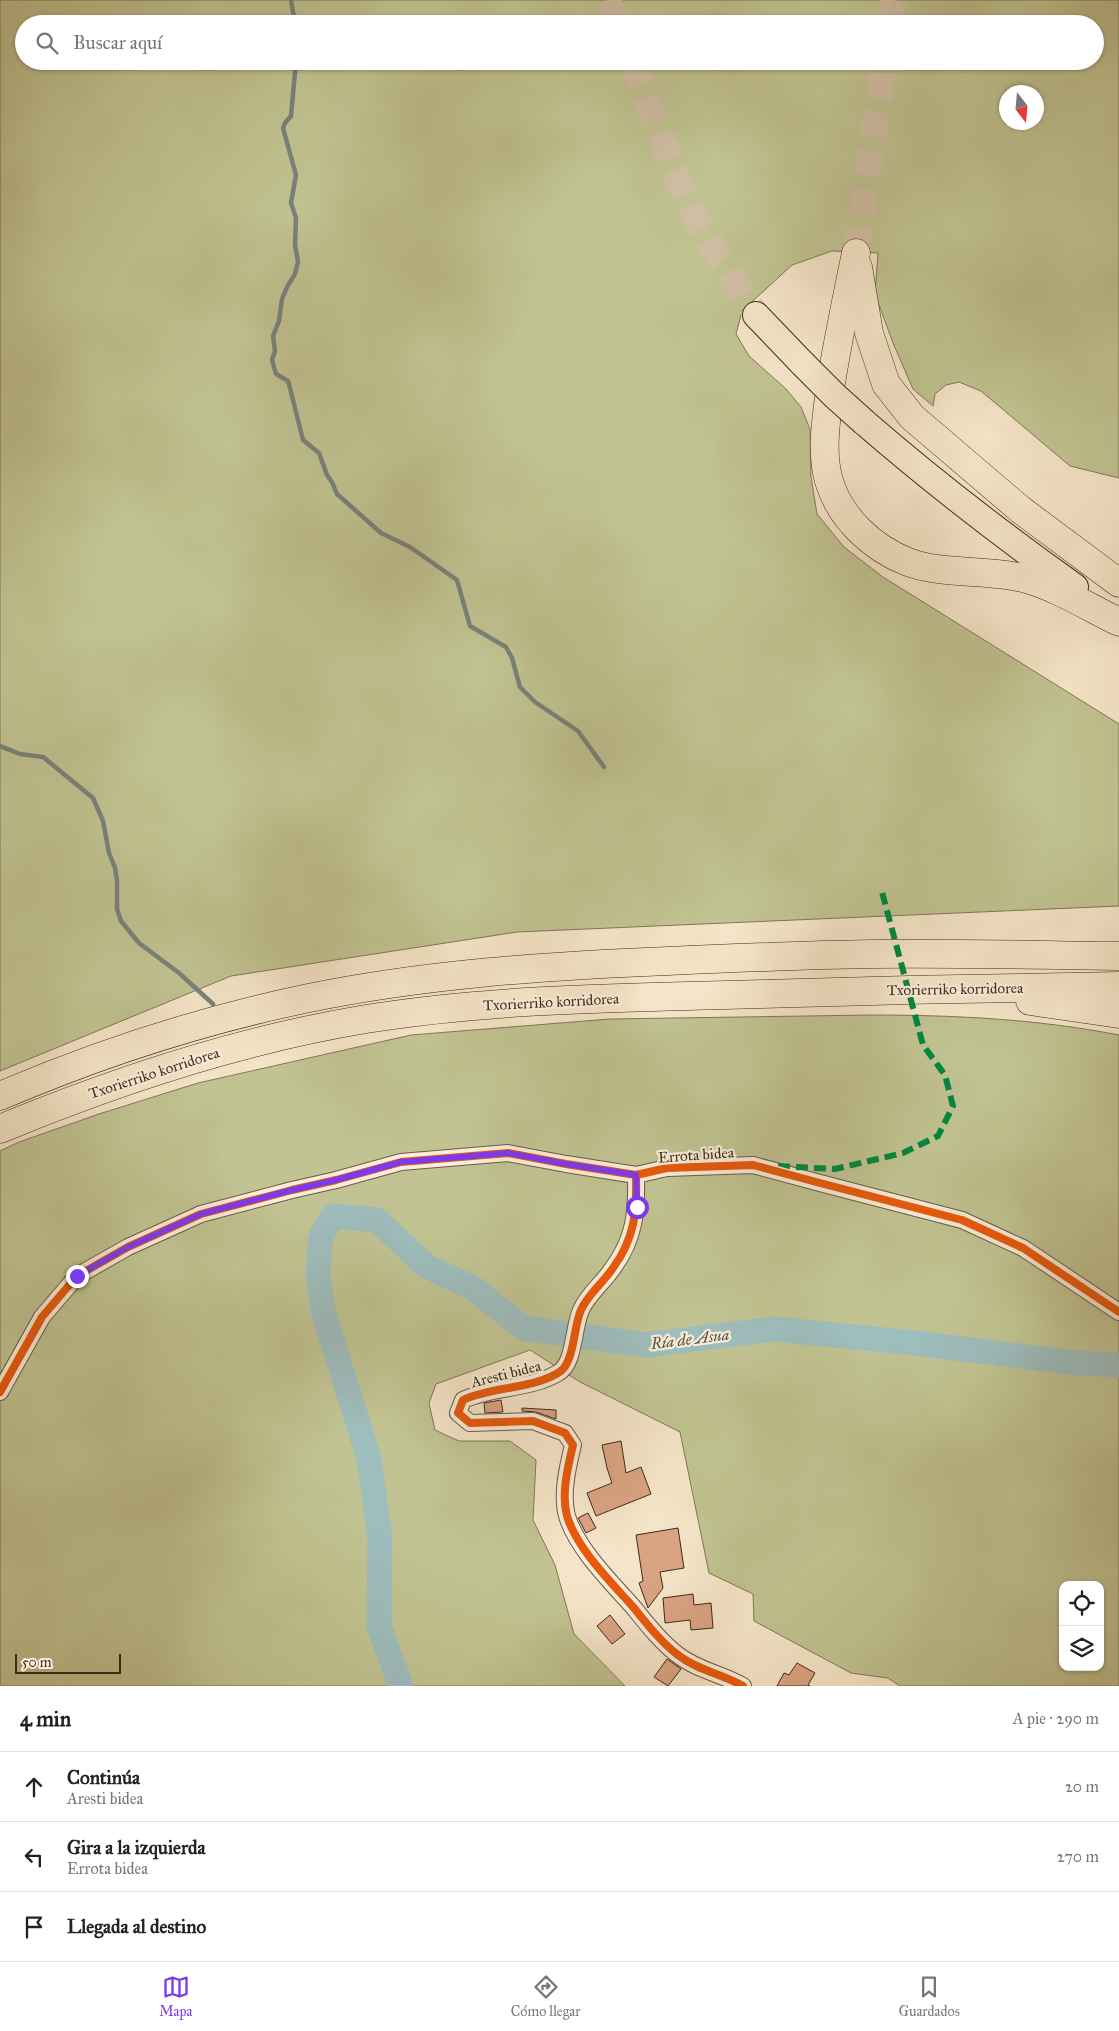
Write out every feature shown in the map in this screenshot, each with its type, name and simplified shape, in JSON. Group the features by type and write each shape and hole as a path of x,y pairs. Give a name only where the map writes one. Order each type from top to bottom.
{"highway":[{"path":"1119,583 1021,510 912,417 886,384 869,333 856,253 838,333 826,418 825,462 836,498 854,527 879,547 908,562 944,569 1022,578 1051,588 1119,622"},
{"path":"756,315 835,396 930,478 999,532 1075,587 1119,615"},
{"path":"1075,587 1119,604"},
{"path":"944,954 1061,939 1119,938"},
{"name":"Txorierriko korridorea","path":"0,1096 80,1063 194,1027 305,999 412,981 580,965 805,955 1119,956"},
{"name":"Txorierriko korridorea","path":"0,1130 91,1092 202,1056 311,1029 417,1012 548,999 1119,986"},
{"path":"980,988 1013,998 1119,1014"}],"street":[{"name":"Errota bidea","path":"0,1392 42,1317 77,1276 128,1247 201,1214 401,1162 508,1153 636,1175 667,1168 753,1165 962,1220 1023,1248 1119,1312"},
{"name":"Aresti bidea","path":"636,1175 637,1207 630,1237 614,1268 594,1291 581,1310 570,1357 560,1372 539,1382 477,1393 464,1400 458,1413 470,1423 533,1421 565,1433 573,1445 565,1496 567,1516 578,1540 604,1574 650,1627 678,1654 698,1667 743,1686"}],"green space":[{"path":"0,0 1119,0 1119,478 1070,466 981,391 959,382 946,385 935,394 933,406 913,389 875,294 878,253 832,251 792,265 742,311 736,334 749,356 786,389 801,407 810,429 811,477 817,514 844,547 883,577 1119,724 1119,906 517,932 231,976 0,1071"},
{"path":"871,1015 995,1019 1057,1025 1119,1035 1119,1686 900,1686 888,1678 851,1673 754,1621 753,1594 709,1573 680,1432 580,1382 530,1350 436,1384 429,1403 435,1430 459,1441 510,1441 536,1460 533,1520 555,1565 574,1634 625,1686 0,1686 0,1151 19,1142 99,1114 198,1083 411,1035 610,1019"}],"building":[{"path":"501,1400 503,1412 485,1413 484,1403"},
{"path":"522,1408 556,1410 556,1419 536,1412 522,1411"},
{"path":"621,1441 626,1473 641,1467 651,1494 596,1516 587,1493 612,1483 602,1445"},
{"path":"588,1513 596,1528 586,1533 578,1518"},
{"path":"678,1528 684,1568 660,1572 663,1588 648,1608 639,1583 643,1581 636,1535"},
{"path":"693,1594 694,1605 711,1603 713,1628 691,1630 690,1620 665,1623 663,1598"},
{"path":"610,1615 625,1634 612,1644 597,1626"},
{"path":"667,1659 681,1669 668,1686 654,1677"},
{"path":"797,1663 815,1673 808,1685 810,1686 777,1686 784,1673 789,1675"}],"waterway":[{"path":"291,0 294,15"},
{"path":"295,70 291,116 283,128 296,175 291,203 296,218 295,245 298,262 295,274 282,299 279,321 273,336 275,351 272,360 276,374 288,381 303,440 319,453 327,475 337,494 381,533 410,547 457,580 470,626 506,647 512,658 520,687 535,702 578,731 604,767"},
{"path":"0,746 20,754 43,757 93,798 103,821 109,853 115,868 117,909 121,921 139,943 179,973 213,1004"},
{"name":"Ría de Asua","path":"401,1686 379,1627 380,1538 369,1459 323,1311 318,1274 321,1237 332,1216 377,1220 426,1266 473,1288 523,1328 645,1345 774,1329 915,1343 1076,1363 1119,1365"}],"tunnel":[{"path":"608,0 614,15"},
{"path":"890,15 893,0"},
{"path":"635,70 671,163 695,217 756,315"},
{"path":"856,253 883,70"}],"marked path":[{"path":"778,1166 835,1169 903,1153 938,1136 953,1106 945,1075 923,1045 882,892"}],"cycle path":[{"path":"0,1392 42,1317 77,1276 128,1247 201,1214 401,1162 508,1153 636,1175 667,1168 753,1165 962,1220 1023,1248 1119,1312"},
{"path":"636,1175 635,1212 626,1246 609,1273 581,1310 571,1354 564,1368 558,1373 535,1382 486,1392 463,1400 458,1413 470,1423 533,1421 565,1433 573,1445 566,1480 565,1507 578,1541 654,1633 672,1650 685,1660 743,1686"}],"route":[{"path":"77,1276 128,1247 201,1214 401,1162 508,1153 636,1175 637,1207"}]}
